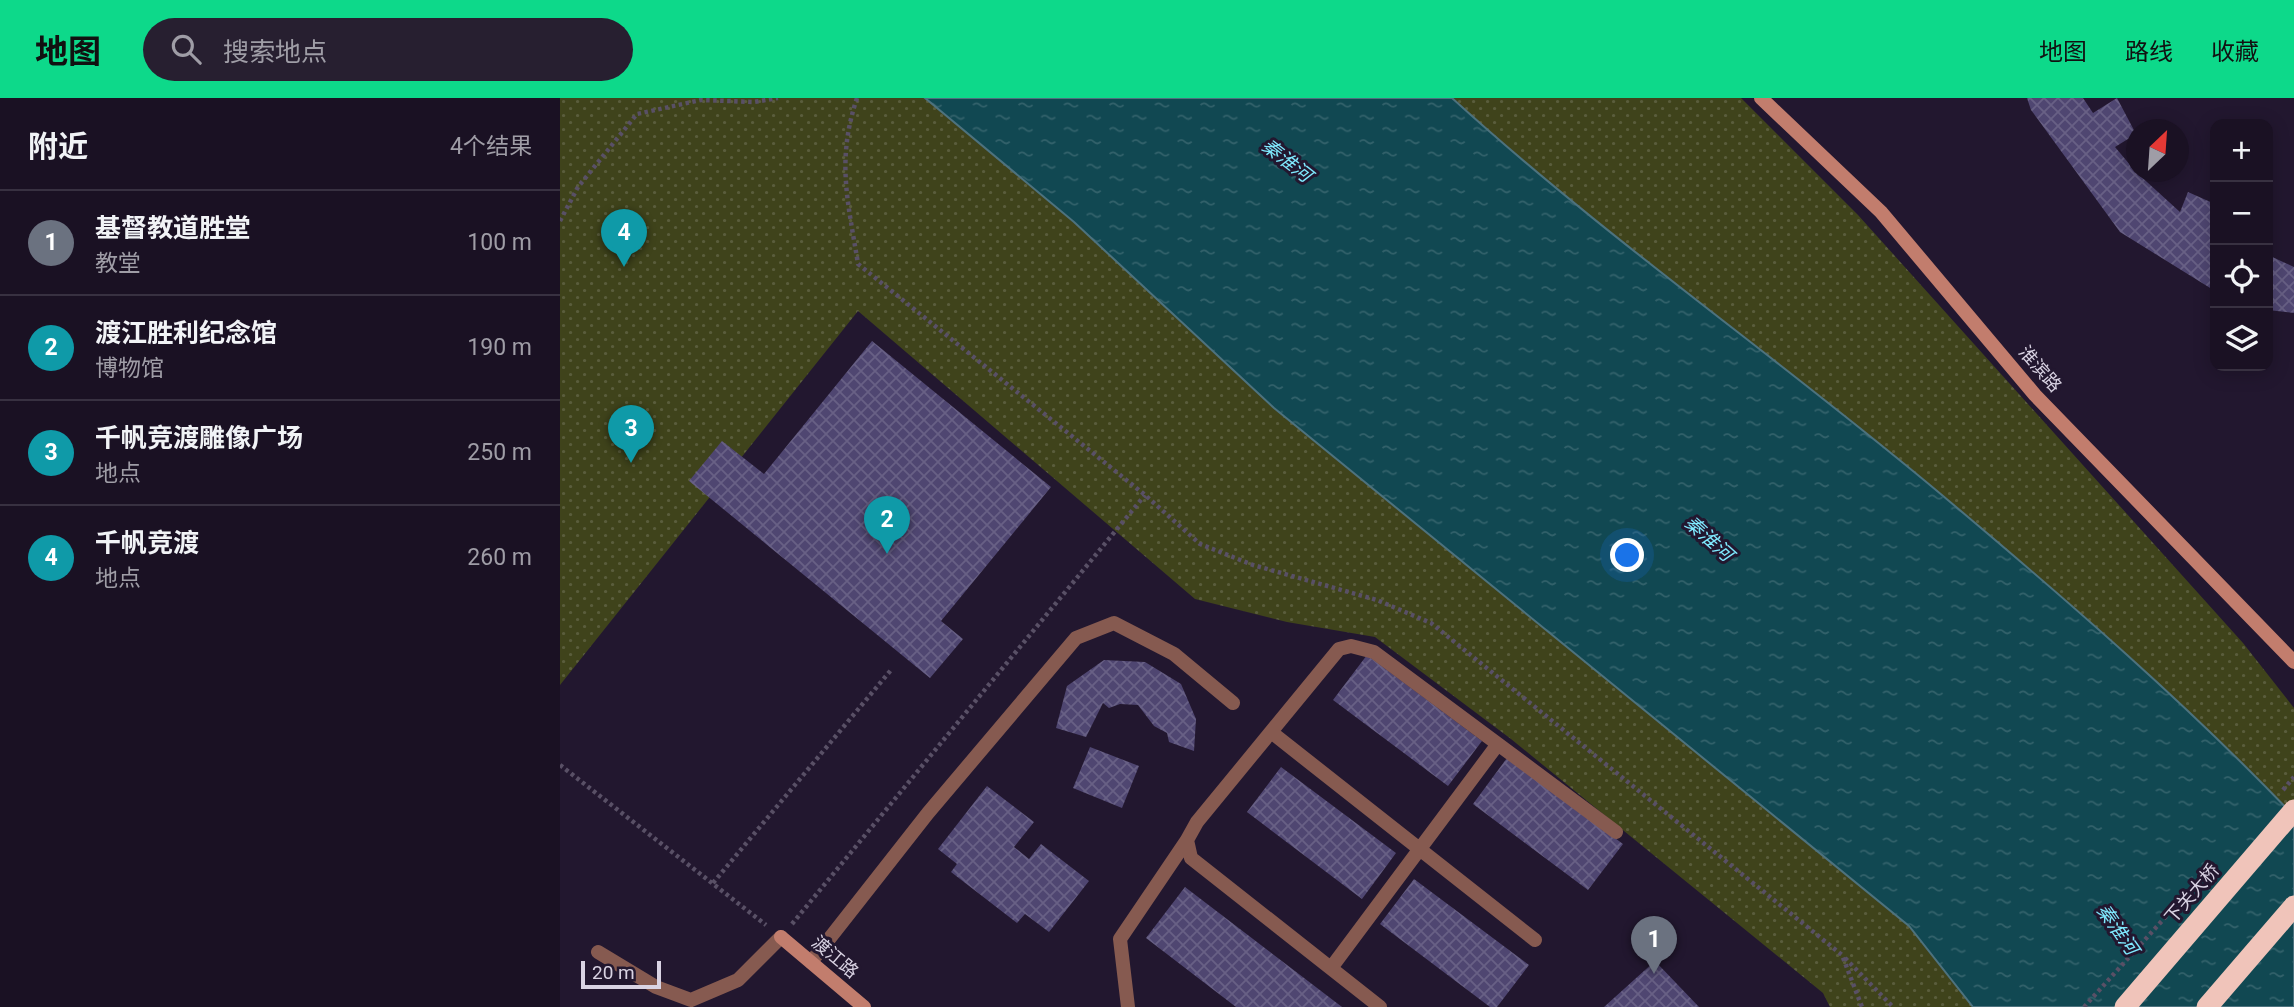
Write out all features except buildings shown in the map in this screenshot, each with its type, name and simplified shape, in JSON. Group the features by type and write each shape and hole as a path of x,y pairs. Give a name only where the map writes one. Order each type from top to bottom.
{"highway":[{"name":"下关大桥","path":"2125,1007 2294,810"},
{"path":"2207,1007 2294,906"}],"street":[{"name":"淮滨路","path":"1762,98 1881,212 2035,395 2293,657"},
{"path":"811,962 928,813 1076,638 1114,623 1174,654 1233,702"},
{"path":"1128,1007 1120,939 1197,822 1339,649 1351,646 1374,652 1616,832"},
{"path":"1271,732 1535,940"},
{"path":"1331,968 1498,744"},
{"path":"1187,840 1191,858 1380,1007"},
{"path":"598,952 656,987 691,1000 738,981 781,937"},
{"name":"渡江路","path":"781,937 864,1007"}],"path":[{"path":"560,221 578,187 637,114 701,100 754,102 778,98"},
{"path":"857,98 850,120 843,173 858,264 1145,495 1200,544 1253,565 1377,600 1431,623 1842,955 1893,1007"},
{"path":"560,765 781,937 1145,495"},
{"path":"713,883 891,670"},
{"path":"1842,955 1862,1007"}],"shaded area":[{"path":"560,98 925,98 1074,222 1274,408 1909,926 1973,1007 1830,1007 1823,993 1511,739 1375,637 1287,622 1195,599 858,311 560,685"},
{"path":"1452,98 1741,98 1858,215 2243,643 2294,708 2294,816 2169,693 1994,539 1825,400 1573,202"}],"water":[{"name":"秦淮河","path":"925,98 1452,98 1573,202 1825,400 1994,539 2169,693 2294,816 2294,1007 1973,1007 1909,926 1274,408 1074,222"}],"place":[{"name":"千帆竞渡","path":"624,267"},
{"name":"千帆竞渡雕像广场","path":"631,463"},
{"name":"渡江胜利纪念馆","path":"887,554"},
{"name":"基督教道胜堂","path":"1654,974"}]}
